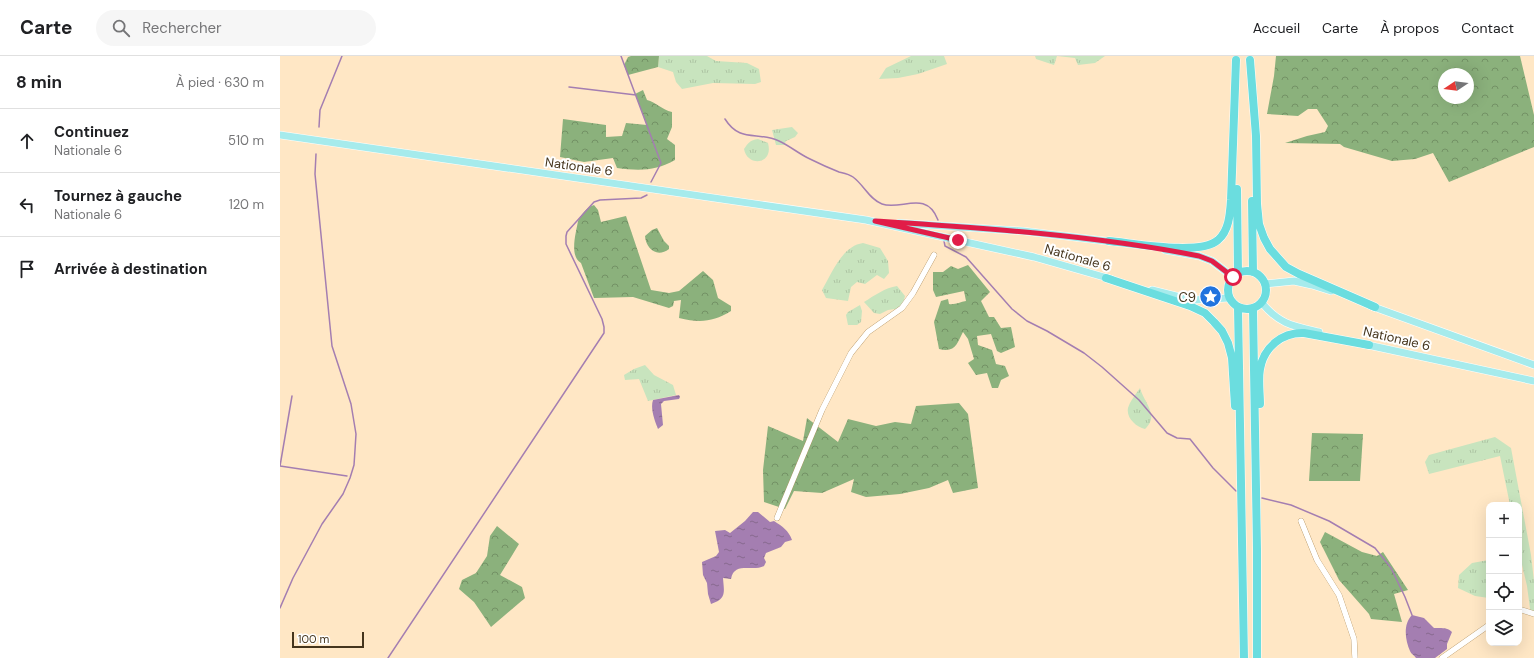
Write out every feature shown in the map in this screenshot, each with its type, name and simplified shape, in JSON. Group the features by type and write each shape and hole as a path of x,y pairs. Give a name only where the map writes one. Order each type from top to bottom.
{"highway":[{"path":"1109,241 1196,248 1208,246 1218,240 1225,230 1232,200 1236,58"},
{"path":"1235,275 1248,271 1258,275 1265,284 1266,291 1262,303 1253,309 1243,310 1238,308 1234,306 1229,298 1227,287 1235,275 1236,58"},
{"path":"1250,58 1253,272"},
{"path":"1250,58 1256,136 1257,204 1259,224 1264,238 1270,249 1286,267 1375,307"},
{"path":"1106,278 1190,306 1204,313 1222,331 1228,343 1232,358 1243,547"},
{"path":"1238,308 1244,658"},
{"path":"1253,309 1257,549 1257,658"},
{"path":"1257,549 1260,370 1263,358 1269,347 1279,339 1296,333 1369,345"}],"main road":[{"name":"Nationale 6","path":"280,135 875,221 1023,231 1109,241 1199,256 1212,261 1235,275"},
{"name":"Nationale 6","path":"875,221 1034,257 1106,278 1192,300 1229,298"},
{"name":"Nationale 6","path":"1265,284 1294,281 1312,285 1534,365"},
{"name":"Nationale 6","path":"1262,303 1273,315 1284,323 1369,345 1534,381"}],"street":[{"path":"777,518 822,410 851,353 868,332 902,308 913,293 934,255"},
{"path":"1301,521 1317,560 1338,595 1354,639 1355,658"},
{"path":"1522,609 1534,614"},
{"path":"1442,658 1486,627"}],"green space":[{"path":"659,56 707,56 716,61 747,63 759,69 761,82 755,84 713,83 682,89 676,82 673,72 658,67"},
{"path":"659,56 658,67 628,75 624,65 628,57"},
{"path":"911,56 944,56 947,64 918,74 898,78 879,79 886,68"},
{"path":"1035,56 1057,56 1054,65 1036,59"},
{"path":"1057,56 1105,56 1095,63 1078,65 1075,58"},
{"path":"1276,56 1520,56 1534,115 1534,147 1449,182 1433,153 1415,159 1392,161 1344,147 1340,144 1285,143 1325,132 1328,126 1317,109 1308,109 1298,116 1267,114"},
{"path":"643,90 647,100 665,110 672,112 672,127 667,139 675,145 675,160 668,164 654,168 633,170 617,168 613,158 584,162 560,157 563,119 606,125 606,137 622,136 626,123 647,125 635,94"},
{"path":"792,127 798,133 795,137 786,141 784,145 776,145 772,130"},
{"path":"758,139 768,143 769,150 764,159 754,161 746,155 744,149 750,142"},
{"path":"594,205 598,210 601,222 626,216 651,290 669,293 679,291 703,271 713,280 718,298 731,306 731,311 712,319 693,321 679,318 681,300 674,301 673,306 669,308 633,297 594,298 581,263 577,260 575,255 574,244 578,221 584,212"},
{"path":"657,228 664,241 669,246 669,249 665,252 660,253 653,251 647,245 645,236"},
{"path":"863,243 880,248 888,261 889,273 884,279 877,275 865,284 857,282 851,287 848,301 826,298 822,290 838,261 849,249"},
{"path":"968,265 990,292 981,301 989,317 994,317 1001,328 1011,327 1015,347 1001,353 997,351 991,334 977,336 978,345 992,350 996,364 1005,366 1009,376 1001,380 998,388 992,388 987,373 976,375 968,363 974,359 968,339 963,332 955,346 949,350 939,349 934,322 941,301 948,299 949,304 955,304 966,301 964,291 936,297 933,290 933,272 943,272 951,266 958,269"},
{"path":"897,286 905,296 902,308 888,310 880,314 874,313 864,302 884,290"},
{"path":"860,305 862,311 861,322 857,325 848,325 846,315 848,312"},
{"path":"645,365 654,375 673,385 676,395 648,401 639,379 625,380 624,375"},
{"path":"1140,388 1151,414 1149,424 1145,429 1132,422 1128,412 1130,403"},
{"path":"959,403 968,414 978,488 953,493 948,480 929,488 900,494 866,497 851,492 854,479 822,493 794,491 785,509 764,502 763,470 768,426 803,441 807,418 838,442 848,419 876,426 895,422 911,424 916,406"},
{"path":"1312,433 1363,434 1360,481 1309,481"},
{"path":"1495,437 1511,448 1521,502 1509,502 1500,456 1429,474 1425,462 1429,455"},
{"path":"1522,507 1534,581 1534,615 1531,616 1527,586 1522,565"},
{"path":"497,526 519,544 500,575 522,587 525,598 491,627 474,602 459,589 462,580 476,573 487,556 490,536"},
{"path":"1325,532 1362,552 1377,556 1383,552 1408,590 1394,594 1402,622 1371,619 1369,614 1339,580 1320,542"},
{"path":"1486,561 1486,598 1475,596 1458,588 1459,575 1472,563"}],"water":[{"path":"679,395 679,399 664,401 661,404 663,425 658,429 652,411 653,400"},
{"path":"753,512 758,512 770,522 774,521 780,525 787,531 792,540 785,542 781,547 766,553 764,558 766,562 764,566 760,568 744,568 736,570 731,579 723,578 724,591 722,597 720,600 711,604 707,583 703,575 702,562 716,556 719,552 715,531 725,530 730,533 745,521"},
{"path":"1412,615 1424,618 1434,628 1450,630 1452,632 1447,644 1447,649 1435,658 1416,658 1410,652 1406,637 1407,623"}],"waterway":[{"path":"319,127 320,110 342,56"},
{"path":"621,56 661,163 651,182"},
{"path":"569,87 636,95"},
{"path":"725,119 731,126 743,134 771,138 779,141 814,161 851,176 857,180 877,202 889,205 913,203 927,205 933,211 938,220"},
{"path":"280,608 293,578 322,524 343,494 354,465 356,434 351,404 332,346 315,174 316,154"},
{"path":"388,658 604,333 602,319 566,244 567,232 594,202 600,200 641,198 647,195"},
{"path":"944,241 945,246 966,257 1012,309 1027,321 1084,353 1102,367 1139,400 1167,433 1177,438 1190,439 1213,468 1236,491"},
{"path":"280,466 292,396"},
{"path":"280,466 347,476"},
{"path":"1262,498 1291,505 1329,521 1375,548 1391,568 1412,615"}],"place":[{"name":"C9","path":"1211,297"}],"route":[{"path":"958,240 875,221 1023,231 1109,241 1199,256 1212,261 1233,277"}]}
